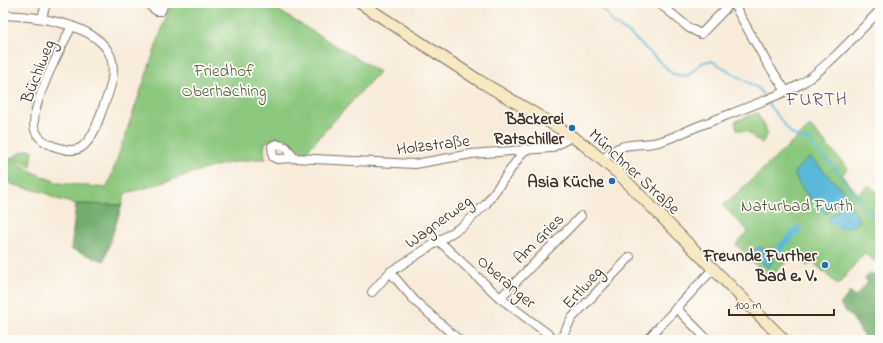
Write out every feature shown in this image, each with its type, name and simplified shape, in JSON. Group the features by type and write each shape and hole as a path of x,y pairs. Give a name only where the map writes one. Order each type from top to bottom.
{"main road":[{"name":"Münchner Straße","path":"360,3 478,80 573,136 603,160 784,340"}],"street":[{"path":"42,18 46,3"},
{"path":"151,3 151,7 154,11 161,11 164,3"},
{"path":"658,3 689,28 701,34 732,3 767,63 786,91"},
{"path":"603,160 612,150 619,146 644,144 668,139 786,91 808,79 880,10"},
{"path":"3,14 42,18 72,26"},
{"name":"Büchlweg","path":"72,26 98,41 108,52 112,62 112,73 108,94 92,134 80,148 67,150 46,143 37,135 34,129 35,119 45,82 72,26"},
{"name":"Holzstraße","path":"294,158 403,164 471,154 551,148 573,136"},
{"name":"Wagnerweg","path":"372,292 390,272 440,242 464,225 486,204 525,149"},
{"name":"Am Gries","path":"500,298 581,216"},
{"name":"Oberanger","path":"440,242 500,298 556,340"},
{"name":"Ertlweg","path":"560,340 572,318 630,257"},
{"path":"647,340 712,270"},
{"path":"390,272 415,301 459,340"},
{"path":"676,308 708,340"}],"green space":[{"name":"Friedhof Oberhaching","path":"171,3 266,3 379,72 303,155 286,139 271,139 265,143 264,152 266,159 248,160 212,167 143,189 125,193 122,205 76,204 53,198 46,193 10,184 3,178 3,155 37,174 59,183 107,188"},
{"path":"757,113 766,128 767,135 762,143 758,142 749,133 743,130 737,130 735,121"},
{"name":"Naturbad Furth","path":"810,126 848,168 842,175 858,194 869,185 880,195 880,255 875,261 864,253 838,285 813,262 807,266 795,254 768,279 736,244 748,231 723,206"},
{"path":"26,150 33,150 31,167 11,158"},
{"path":"76,204 122,205 104,261 71,249"},
{"path":"880,268 880,340 866,340 854,320 840,305 850,292 855,297 868,282 865,279 870,273 873,276"}],"water":[{"path":"810,157 847,195 826,214 803,190 794,172"},
{"path":"847,201 860,221 847,228 839,228 827,220"},
{"path":"759,246 774,260 768,268 752,255"}],"waterway":[{"path":"596,3 608,15 612,23 628,32 673,74 687,76 703,62 712,61 759,89 765,98"},
{"path":"767,102 790,132 798,138 810,140 815,149 835,168 880,226"},
{"path":"778,250 798,229"}],"place":[{"name":"Bäckerei Ratschiller","path":"572,128"},
{"name":"Asia Küche","path":"612,181"},
{"name":"Freunde Further Bad e. V.","path":"825,265"}],"district":[{"name":"FURTH","path":"817,98"}]}
